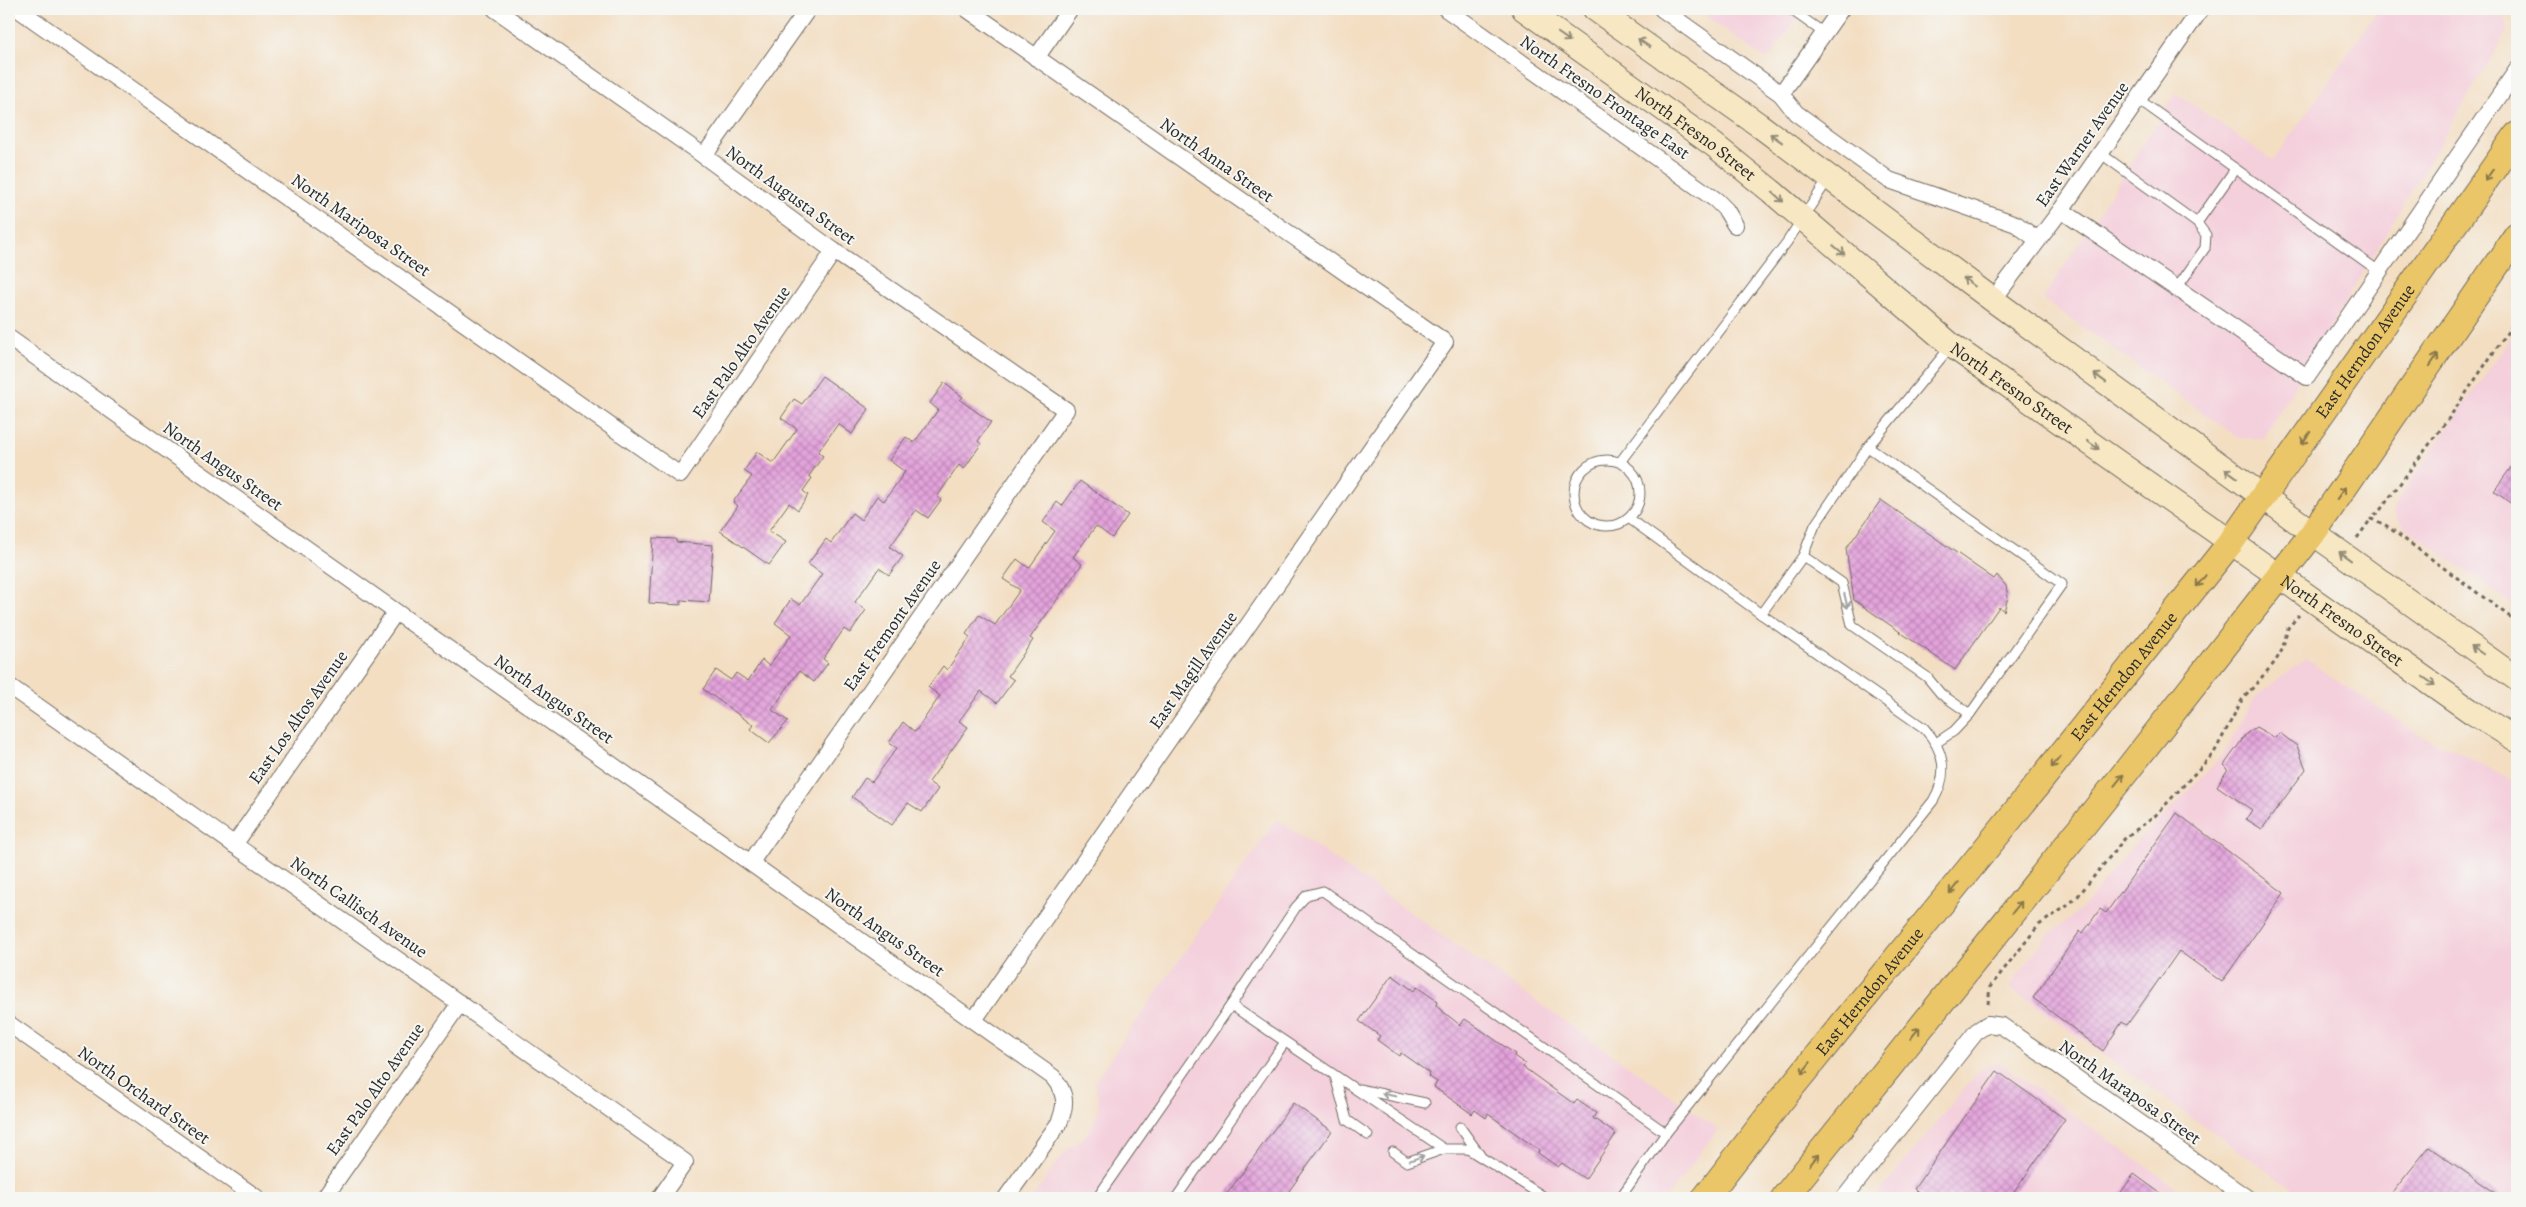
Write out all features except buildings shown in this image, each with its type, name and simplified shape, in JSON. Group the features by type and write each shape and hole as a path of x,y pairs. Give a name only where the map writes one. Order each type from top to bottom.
{"main road":[{"name":"North Fresno Street","path":"1524,9 1714,145 1951,345 2472,712 2517,740"},
{"path":"1595,9 1829,177 1993,300 2264,498 2517,678"},
{"name":"East Herndon Avenue","path":"1705,1198 1781,1100 2232,542 2517,136"},
{"path":"1784,1198 2313,533 2517,235"}],"street":[{"name":"North Mariposa Street","path":"18,9 680,474"},
{"name":"North Augusta Street","path":"495,9 704,156 834,251 1066,410"},
{"path":"704,156 808,9"},
{"name":"North Anna Street","path":"967,9 1445,342"},
{"path":"1036,58 1070,9"},
{"name":"North Fresno Frontage East","path":"1446,9 1716,200 1726,210 1735,225"},
{"path":"1781,94 1841,9"},
{"name":"East Warner Avenue","path":"1993,300 2061,210 2201,9"},
{"path":"1670,11 1781,94 1796,113 1889,180 2016,224 2038,240"},
{"path":"2061,210 2307,377 2517,70"},
{"name":"East Palo Alto Avenue","path":"680,474 834,251"},
{"name":"North Angus Street","path":"9,338 1053,1077 1063,1091 1066,1101 1065,1110 1059,1123 1006,1198"},
{"name":"East Magill Avenue","path":"974,1020 1445,342"},
{"name":"East Fremont Avenue","path":"751,862 1066,410"},
{"name":"East Los Altos Avenue","path":"234,844 395,613"},
{"name":"North Callisch Avenue","path":"9,686 685,1162 660,1198"},
{"name":"East Palo Alto Avenue","path":"324,1198 460,1003"},
{"name":"North Orchard Street","path":"9,1024 257,1198"},
{"name":"North Maraposa Street","path":"1844,1198 1977,1031 1988,1024 2002,1026 2247,1198"}],"lane":[{"path":"1790,9 1824,33"},
{"path":"2138,99 2380,272"},
{"path":"2100,154 2197,223 2206,235 2205,248 2177,288"},
{"path":"2197,223 2235,169"},
{"path":"1620,462 1787,242 1829,177"},
{"path":"1761,614 1803,556 1815,525 1868,447 1951,345"},
{"path":"1868,447 2062,584 1970,714 1954,731 1936,743"},
{"path":"1600,460 1620,462 1637,476 1641,499 1637,510 1630,519 1611,527 1591,523 1577,508 1574,499 1577,479 1583,470 1600,460"},
{"path":"1620,1198 1666,1133 1933,801 1940,789 1944,767 1936,743 1924,728 1761,614 1630,519"},
{"path":"1803,556 1842,583 1852,625 1927,677 1941,694 1970,714"},
{"path":"1097,1198 1296,907 1307,895 1323,891 1666,1133"},
{"path":"1230,1006 1444,1148"},
{"path":"1176,1198 1285,1042"},
{"path":"1335,1076 1347,1120 1368,1135"},
{"path":"1353,1087 1424,1103"},
{"path":"1460,1128 1483,1159"},
{"path":"1393,1152 1407,1162 1444,1148 1468,1149 1546,1198"}],"path":[{"path":"2517,318 2448,418 2381,509 2371,519 2384,524 2517,622"},
{"path":"1988,1004 1990,987 2038,925 2067,906 2078,896 2126,836 2154,817 2214,753 2242,700 2276,662 2282,650 2288,628"}],"shaded area":[{"path":"1697,9 1803,9 1769,58 1764,58"},
{"path":"2379,9 2495,9 2505,17 2507,31 2264,438 2239,438 2043,299 2176,93 2273,161"},
{"path":"2517,329 2517,607 2405,527 2397,519 2394,509 2400,497"},
{"path":"2305,659 2438,745 2450,747 2517,784 2517,1198 2305,1198 2009,987 2046,937 2082,909 2134,844 2222,756 2255,698"},
{"path":"1277,819 1718,1129 1666,1198 1032,1198 1065,1152 1086,1135 1098,1112 1098,1097 1094,1082"},
{"path":"2000,1063 2191,1198 1875,1198 1980,1069"}]}
